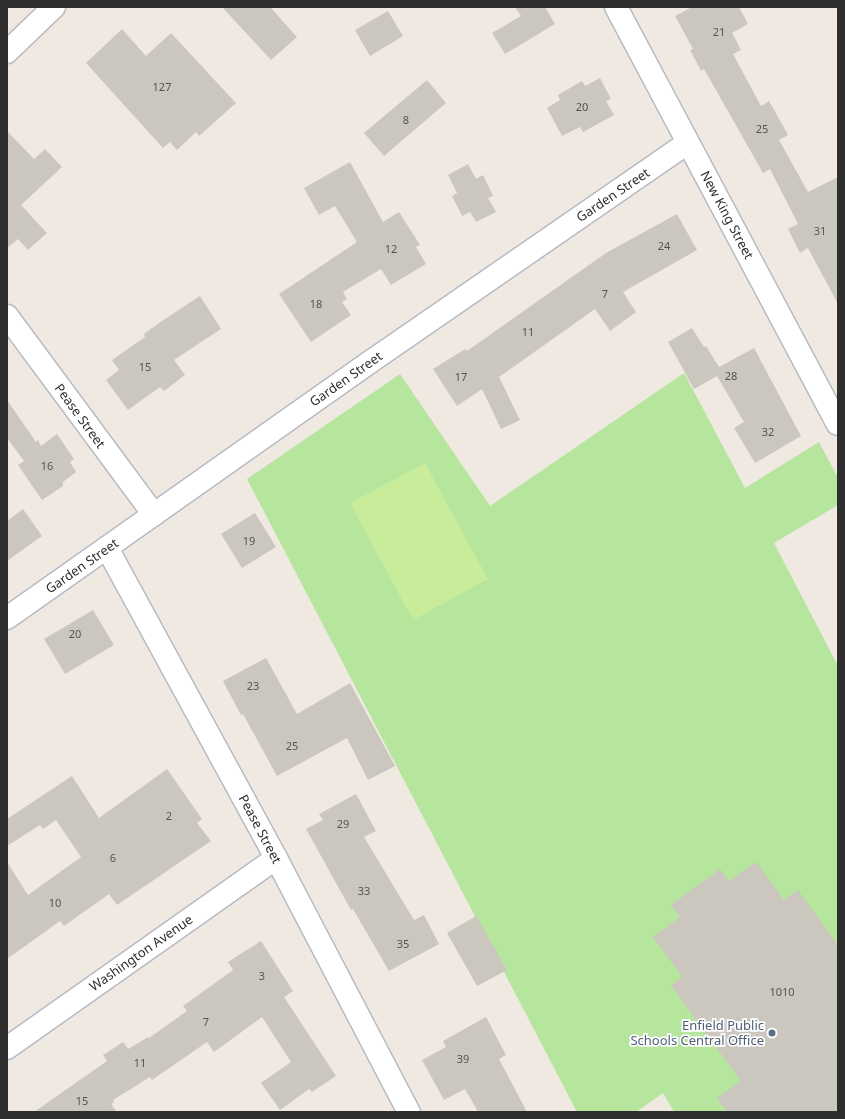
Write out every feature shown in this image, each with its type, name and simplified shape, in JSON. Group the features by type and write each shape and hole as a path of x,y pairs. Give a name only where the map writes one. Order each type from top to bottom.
{"street":[{"path":"7,52 54,7"},
{"name":"New King Street","path":"616,7 837,421"},
{"name":"Garden Street","path":"7,618 370,362 688,143"},
{"name":"Pease Street","path":"7,316 154,515"},
{"name":"Pease Street","path":"107,548 276,858 409,1112"},
{"name":"Washington Avenue","path":"7,1048 276,858"}],"green space":[{"path":"684,373 745,488 819,442 838,478 838,505 774,543 838,666 838,1112 674,1112 663,1093 636,1112 577,1112 247,479 400,374 490,506"},
{"path":"425,463 488,579 413,620 350,503"}],"building":[{"path":"222,7 270,7 297,37 271,60"},
{"path":"515,7 545,7 555,24 505,54 492,33 521,16"},
{"path":"692,7 739,7 748,24 732,33 741,50 733,54 761,106 769,101 788,135 779,140 808,192 838,177 838,304 808,248 800,253 788,229 798,224 770,169 763,173 704,69 701,71 690,50 693,49 675,16"},
{"path":"388,11 403,36 370,56 355,30"},
{"path":"122,29 146,56 171,33 236,103 199,136 196,132 177,150 170,142 163,148 86,63"},
{"path":"600,78 611,99 606,101 614,115 583,132 580,127 562,136 547,108 560,100 558,95 582,81 585,86"},
{"path":"427,80 446,103 384,156 364,133"},
{"path":"7,131 34,159 45,149 62,167 21,205 47,233 28,250 18,239 7,248"},
{"path":"350,162 383,222 399,212 420,245 416,247 426,264 391,285 381,269 343,292 347,299 342,302 351,315 311,342 279,294 357,242 335,206 319,215 304,188"},
{"path":"468,164 476,179 483,175 493,196 488,198 496,212 476,222 470,212 462,216 452,196 457,193 448,175"},
{"path":"677,214 697,250 623,292 636,312 610,331 595,309 499,377 520,420 501,429 482,389 457,406 433,369 465,349 467,351 606,253"},
{"path":"200,296 221,329 174,360 185,375 164,391 160,387 128,410 106,380 119,370 112,360 145,337 144,334 159,323"},
{"path":"692,328 704,347 706,346 719,367 754,348 801,436 755,463 734,428 744,422 717,376 694,389 668,342"},
{"path":"7,400 36,442 38,440 41,446 57,434 74,459 70,462 76,472 63,482 63,486 42,500 18,465 24,461 7,438"},
{"path":"23,509 42,536 7,561 7,521"},
{"path":"255,513 276,547 242,568 221,534"},
{"path":"93,610 114,645 65,674 44,639"},
{"path":"266,658 297,714 350,683 395,766 368,780 347,738 277,776 223,681"},
{"path":"167,769 202,819 197,823 211,841 117,905 109,894 64,926 60,921 7,959 7,862 28,895 81,857 56,820 43,829 40,825 7,846 7,819 72,776 99,818"},
{"path":"356,794 376,831 364,837 414,920 424,915 439,944 389,971 353,909 351,910 306,829 323,820 319,814"},
{"name":"Enfield Public Schools Central Office","path":"756,862 784,900 798,890 838,945 838,1112 727,1112 717,1098 741,1081 671,986 682,977 653,937 680,917 671,905 720,869 729,881"},
{"path":"476,916 507,970 477,986 447,933"},
{"path":"261,941 293,991 284,997 336,1076 312,1092 309,1089 280,1110 261,1083 291,1062 262,1017 214,1052 207,1042 152,1080 150,1077 113,1100 114,1102 111,1104 117,1112 34,1112 107,1061 103,1055 123,1042 128,1049 148,1037 149,1038 187,1011 183,1006 233,970 228,962"},
{"path":"486,1017 506,1055 499,1059 527,1112 478,1112 465,1089 444,1100 422,1060 446,1047 443,1041"}],"place":[{"name":"Enfield Public Schools Central Office","path":"772,1033"}]}
